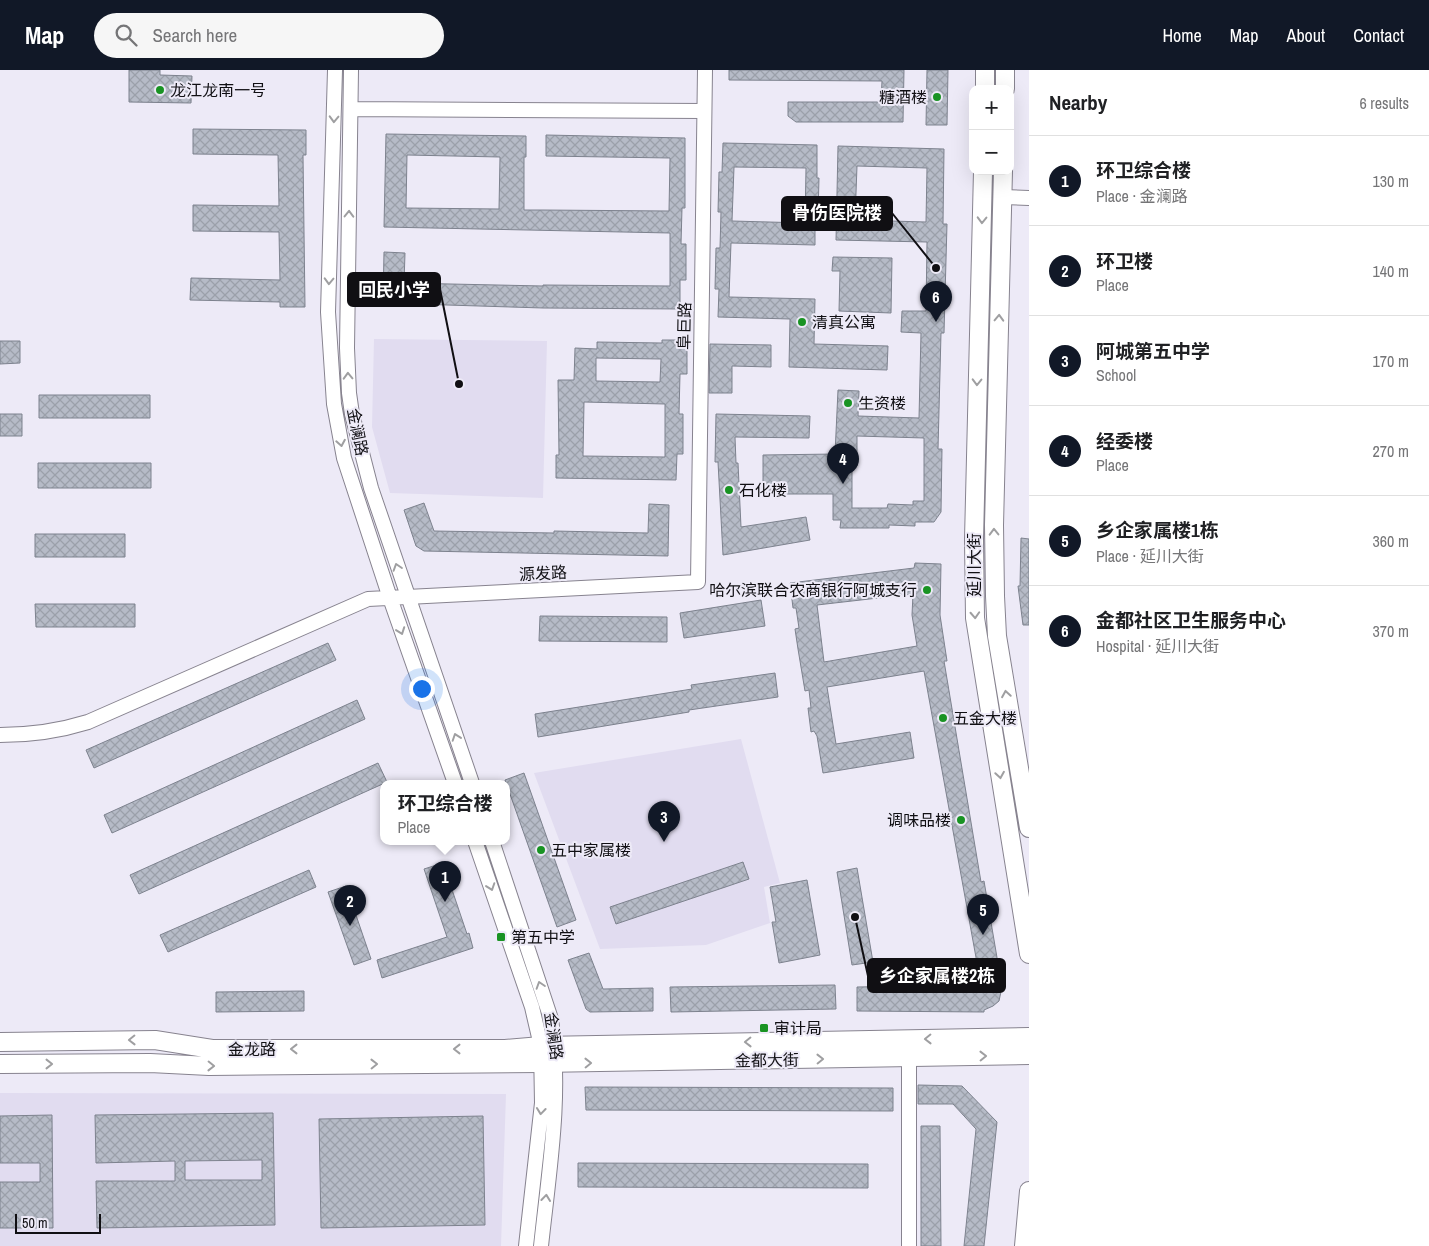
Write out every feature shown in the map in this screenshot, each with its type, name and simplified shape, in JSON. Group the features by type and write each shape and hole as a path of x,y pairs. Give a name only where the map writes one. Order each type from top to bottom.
{"main road":[{"path":"985,70 985,85"},
{"path":"1004,85 1005,70"},
{"name":"延川大街","path":"983,175 974,539 975,618 1029,954"},
{"name":"延川大街","path":"1003,175 994,516 995,596 997,636 1029,828"},
{"name":"金都大街","path":"505,1056 548,1046 1029,1037"},
{"name":"金龙路","path":"0,1042 155,1040 212,1049 505,1056"},
{"name":"金都大街","path":"505,1056 548,1063 1029,1055"},
{"name":"金龙路","path":"0,1064 150,1063 209,1066 505,1056"},
{"path":"1024,1246 1029,1191"}],"street":[{"name":"金澜路","path":"335,70 328,312 334,404 344,458 390,598 454,780"},
{"name":"金澜路","path":"352,70 347,322 349,393 355,429 366,470 407,597 471,780"},
{"name":"阜巨路","path":"698,582 705,70"},
{"path":"351,110 704,111"},
{"path":"1002,197 1029,198"},
{"name":"源发路","path":"0,736 64,729 88,722 368,599 698,582"},
{"name":"金澜路","path":"476,845 532,1007 548,1046"},
{"name":"金澜路","path":"493,845 551,1019 548,1063 526,1246"},
{"path":"909,1057 909,1246"},
{"name":"金澜路","path":"541,1246 556,1094 548,1063"}],"shaded area":[{"path":"374,339 547,341 543,498 390,493 372,427"},
{"path":"741,739 780,883 764,887 770,923 706,945 600,949 534,773"},
{"path":"0,1093 506,1094 501,1246 0,1246"}],"building":[{"name":"龙江龙南一号","path":"129,70 160,70 160,75 192,76 191,103 129,102"},
{"path":"729,70 904,70 903,122 796,122 788,116 788,102 881,102 882,81 729,80"},
{"name":"糖酒楼","path":"927,70 948,70 947,125 926,125"},
{"path":"193,129 306,130 306,155 303,155 305,307 280,307 280,302 190,300 191,278 280,280 279,232 193,231 193,205 279,206 278,155 193,154"},
{"path":"386,134 526,136 524,210 669,211 670,158 546,156 546,135 685,138 685,208 682,208 681,244 686,244 686,280 680,280 680,309 543,308 383,303 384,252 405,253 404,283 670,286 670,233 384,227","holes":["407,155 500,157 499,209 406,208"]},
{"path":"723,143 817,145 817,178 819,178 818,215 815,215 815,245 731,243 729,297 815,299 814,344 888,346 887,370 789,367 790,319 718,317 719,289 715,289 716,248 720,248 721,212 718,212 719,172 722,172","holes":["734,167 806,168 805,223 732,221"]},
{"path":"838,146 944,149 943,224 947,224 944,333 941,333 938,449 942,449 941,512 934,522 915,522 915,526 889,525 889,528 840,528 841,520 833,520 833,494 763,494 763,455 835,454 838,390 859,391 858,416 919,418 921,333 901,332 902,311 926,311 927,242 836,240","holes":["857,166 927,168 926,222 855,220","857,436 924,438 924,501 913,501 913,505 888,504 887,508 852,508 852,466 857,466"]},
{"path":"833,257 892,258 891,313 839,311 840,271 832,271"},
{"path":"662,340 687,340 687,374 680,374 679,414 683,414 683,454 677,454 676,480 556,478 556,455 559,455 558,380 574,380 575,348 597,349 597,342 662,343","holes":["596,358 661,359 660,382 596,381","584,402 665,404 665,457 583,456"]},
{"path":"0,341 20,341 20,363 0,364"},
{"path":"710,344 771,345 771,367 732,366 732,393 709,393"},
{"path":"39,395 150,395 150,418 39,418"},
{"path":"0,414 22,414 22,436 0,436"},
{"path":"716,414 810,416 809,438 735,437 741,527 806,517 810,540 723,555 718,462 715,462"},
{"path":"38,463 151,463 151,488 38,488"},
{"path":"424,503 434,531 554,533 554,531 648,533 649,504 669,505 668,556 424,551 416,546 404,510"},
{"path":"35,534 125,534 125,557 35,557"},
{"path":"1021,538 1029,539 1029,625 1023,625 1018,586 1020,586"},
{"path":"915,563 941,564 940,615 947,661 944,661 981,882 984,881 1002,987 999,1001 984,1010 984,1012 857,1011 857,987 981,985 924,671 827,687 836,744 910,732 914,758 823,773 817,736 814,731 811,732 808,708 811,708 809,690 805,691 795,629 799,628 796,608 793,608 790,583 914,568","holes":["913,594 912,615 917,646 824,662 817,605"]},
{"path":"761,600 765,626 684,638 680,613"},
{"path":"35,604 135,604 135,627 36,627"},
{"path":"540,616 667,617 667,642 539,641"},
{"path":"328,643 336,660 94,768 86,750"},
{"path":"775,673 778,697 689,710 689,712 538,737 535,714 692,689 691,685"},
{"path":"357,700 365,719 112,833 104,815"},
{"path":"378,763 386,780 380,780 380,785 139,894 130,875"},
{"name":"五中家属楼","path":"524,773 576,920 557,927 510,794 510,780 505,780"},
{"path":"743,862 749,879 616,924 610,907"},
{"path":"443,863 473,948 382,978 377,960 447,937 424,869"},
{"path":"857,868 873,962 852,965 837,872"},
{"path":"309,870 316,887 168,952 160,935"},
{"path":"807,880 820,955 779,963 772,922 776,922 770,887"},
{"path":"346,886 371,959 354,965 328,892"},
{"path":"589,953 603,989 653,988 653,1011 590,1012 586,1009 568,960"},
{"path":"835,985 836,1009 671,1012 670,987"},
{"path":"304,991 304,1011 216,1012 216,992"},
{"path":"918,1085 962,1086 997,1122 984,1246 964,1246 976,1129 953,1104 918,1104"},
{"path":"585,1087 893,1088 893,1111 586,1110"},
{"path":"273,1113 275,1225 97,1228 96,1181 175,1181 175,1161 96,1163 95,1115","holes":["262,1160 262,1180 185,1180 185,1161"]},
{"path":"52,1115 53,1228 0,1228 0,1182 40,1182 40,1163 0,1163 0,1116"},
{"path":"483,1116 485,1225 321,1228 319,1119"},
{"path":"921,1126 940,1126 941,1246 921,1246"},
{"path":"578,1163 868,1164 868,1188 578,1187"}],"place":[{"name":"龙江龙南一号","path":"160,90"},
{"name":"糖酒楼","path":"937,97"},
{"name":"骨伤医院楼","path":"936,268"},
{"name":"清真公寓","path":"802,322"},
{"name":"金都社区卫生服务中心","path":"936,322"},
{"name":"回民小学","path":"459,384"},
{"name":"生资楼","path":"848,403"},
{"name":"经委楼","path":"843,484"},
{"name":"石化楼","path":"729,490"},
{"name":"哈尔滨联合农商银行阿城支行","path":"927,590"},
{"name":"五金大楼","path":"943,718"},
{"name":"调味品楼","path":"961,820"},
{"name":"阿城第五中学","path":"664,842"},
{"name":"五中家属楼","path":"541,850"},
{"name":"环卫综合楼","path":"445,902"},
{"name":"乡企家属楼2栋","path":"855,917"},
{"name":"环卫楼","path":"350,926"},
{"name":"乡企家属楼1栋","path":"983,935"},
{"name":"第五中学","path":"501,937"},
{"name":"审计局","path":"764,1028"}]}
